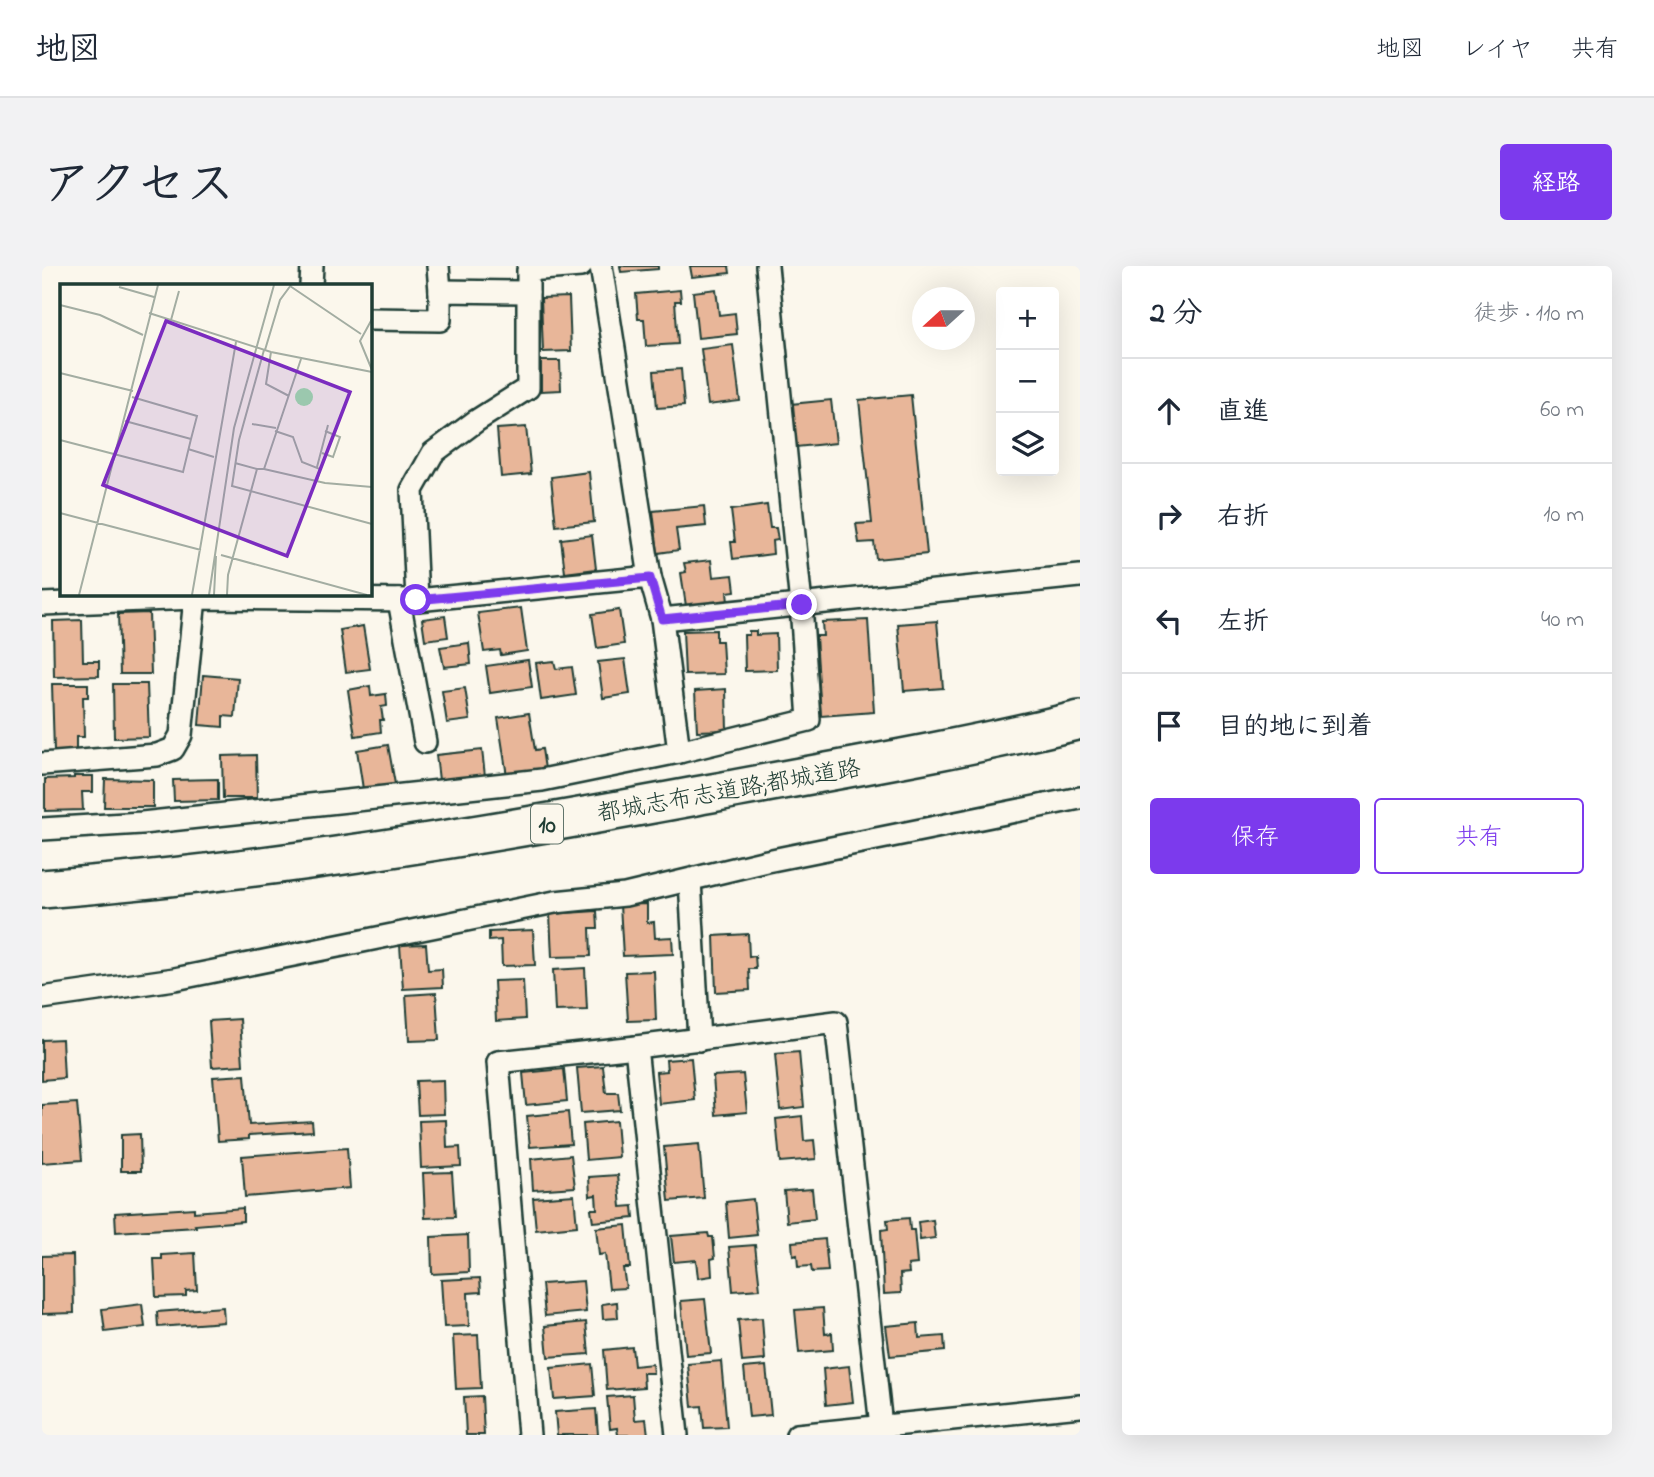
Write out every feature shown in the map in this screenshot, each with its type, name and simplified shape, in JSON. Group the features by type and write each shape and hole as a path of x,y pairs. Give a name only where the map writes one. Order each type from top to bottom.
{"highway":[{"name":"都城志布志道路;都城道路","path":"42,889 130,883 487,835 898,759 1069,721"}],"street":[{"path":"312,266 312,284"},
{"path":"371,319 440,320 438,266"},
{"path":"425,741 408,600 412,490 433,453 476,421 528,388 528,270 581,266"},
{"path":"601,266 650,578 662,619 679,752"},
{"path":"42,829 142,823 542,780 679,752 809,720 802,605 766,266"},
{"path":"440,291 528,292"},
{"path":"662,619 1080,576"},
{"path":"42,604 195,598 408,600 650,578"},
{"path":"42,764 157,755 173,749 181,734 195,598"},
{"path":"42,998 175,979 555,902 625,895 767,861 1080,797"},
{"path":"690,880 699,1040"},
{"path":"530,1435 498,1062 836,1022 882,1431"},
{"path":"636,1047 677,1435"},
{"path":"797,1435 882,1431 1080,1406"}],"building":[{"path":"620,266 658,266 658,269 621,272"},
{"path":"690,266 729,266 730,273 692,277"},
{"path":"716,289 719,315 735,313 737,334 698,338 693,292"},
{"path":"680,290 681,301 675,301 678,344 646,346 644,319 638,319 636,294"},
{"path":"569,297 571,351 543,352 541,298"},
{"path":"733,345 740,401 708,405 701,349"},
{"path":"541,361 560,361 561,390 541,391"},
{"path":"681,369 684,406 657,408 654,371"},
{"path":"911,395 927,554 876,559 874,542 859,543 856,524 872,523 859,400"},
{"path":"831,400 836,443 796,447 791,404"},
{"path":"526,427 531,474 501,477 497,429"},
{"path":"589,472 594,522 556,526 551,477"},
{"path":"767,505 770,528 776,528 778,540 772,541 773,554 733,559 731,542 735,542 731,510"},
{"path":"704,506 706,526 676,529 679,550 658,553 653,511"},
{"path":"592,535 596,569 565,573 561,539"},
{"path":"711,560 713,577 733,575 735,591 727,592 728,602 686,606 681,573 686,572 684,563"},
{"path":"521,608 527,651 501,655 500,650 484,652 478,613"},
{"path":"619,610 624,644 597,648 592,614"},
{"path":"149,613 151,674 120,674 118,614"},
{"path":"445,616 448,637 425,640 422,619"},
{"path":"82,620 83,661 99,661 99,676 54,677 53,621"},
{"path":"868,620 874,712 821,716 816,636 823,636 822,622"},
{"path":"937,621 943,688 904,691 898,624"},
{"path":"363,626 370,669 346,672 340,630"},
{"path":"716,630 716,641 722,641 724,674 685,675 683,631"},
{"path":"749,631 756,631 756,635 776,634 777,670 745,671 744,635 749,635"},
{"path":"469,643 471,664 444,667 440,647"},
{"path":"625,659 630,694 603,698 598,662"},
{"path":"528,660 532,687 490,693 486,666"},
{"path":"554,661 556,669 572,667 576,695 541,700 536,663"},
{"path":"203,675 238,678 235,717 223,716 223,727 199,725"},
{"path":"52,684 88,684 88,697 83,697 84,737 76,737 76,751 54,751"},
{"path":"113,684 147,684 149,737 114,738"},
{"path":"370,686 371,696 386,694 387,706 381,707 381,732 355,736 348,690"},
{"path":"465,688 470,720 447,723 442,691"},
{"path":"726,689 727,730 697,731 695,691"},
{"path":"529,713 535,750 542,749 545,769 507,776 498,718"},
{"path":"388,745 395,784 363,789 357,750"},
{"path":"482,750 485,776 439,780 436,755"},
{"path":"256,755 257,798 223,798 222,756"},
{"path":"93,776 93,792 82,792 83,810 45,811 45,779"},
{"path":"105,779 153,780 153,807 104,807"},
{"path":"218,779 218,800 174,801 173,780"},
{"path":"647,904 647,923 654,922 655,938 672,937 673,954 623,956 620,905"},
{"path":"597,911 598,928 590,928 591,956 552,957 550,914"},
{"path":"533,930 535,965 502,966 501,940 489,941 489,932"},
{"path":"748,934 749,957 755,956 756,969 749,969 750,990 716,992 714,936"},
{"path":"426,944 428,970 442,969 443,987 403,989 400,945"},
{"path":"585,968 587,1010 555,1011 553,970"},
{"path":"654,971 656,1020 628,1021 625,972"},
{"path":"523,980 525,1019 496,1021 494,981"},
{"path":"436,993 439,1040 409,1041 406,995"},
{"path":"240,1019 243,1065 212,1067 209,1021"},
{"path":"62,1039 64,1078 42,1080 42,1040"},
{"path":"799,1052 804,1107 780,1110 775,1054"},
{"path":"691,1058 695,1100 659,1104 656,1072 667,1071 666,1060"},
{"path":"603,1066 606,1093 618,1093 620,1110 581,1113 577,1068"},
{"path":"564,1069 567,1101 526,1105 523,1073"},
{"path":"743,1074 747,1112 716,1115 713,1076"},
{"path":"245,1075 249,1125 312,1121 313,1131 249,1135 249,1139 218,1141 213,1077"},
{"path":"443,1080 444,1114 418,1115 416,1081"},
{"path":"77,1103 82,1160 42,1163 42,1105"},
{"path":"568,1112 571,1144 530,1147 527,1116"},
{"path":"802,1116 804,1141 814,1140 816,1159 780,1162 776,1119"},
{"path":"446,1120 447,1148 460,1147 461,1166 421,1168 419,1121"},
{"path":"616,1121 619,1157 586,1160 583,1124"},
{"path":"140,1134 141,1171 121,1171 121,1135"},
{"path":"699,1144 704,1198 669,1201 664,1147"},
{"path":"347,1148 350,1188 245,1197 242,1156"},
{"path":"571,1155 575,1187 533,1190 531,1159"},
{"path":"452,1172 455,1217 425,1218 423,1173"},
{"path":"618,1175 621,1207 633,1206 634,1218 593,1222 591,1209 597,1209 596,1195 590,1196 589,1177"},
{"path":"812,1189 815,1219 787,1222 784,1191"},
{"path":"574,1195 577,1226 536,1230 533,1198"},
{"path":"753,1199 757,1235 729,1238 726,1202"},
{"path":"194,1208 194,1212 243,1208 243,1221 116,1232 115,1213"},
{"path":"909,1218 910,1230 914,1230 917,1264 908,1265 909,1273 900,1274 901,1293 884,1294 881,1230 888,1229 887,1220"},
{"path":"933,1220 935,1238 920,1240 918,1222"},
{"path":"626,1225 630,1268 623,1268 626,1288 609,1289 605,1254 599,1255 596,1228"},
{"path":"708,1233 709,1237 713,1237 715,1258 711,1259 712,1276 698,1278 696,1260 674,1262 671,1236"},
{"path":"468,1235 469,1272 432,1274 431,1237"},
{"path":"825,1239 828,1271 812,1272 811,1266 798,1267 797,1255 793,1256 792,1242"},
{"path":"755,1245 760,1289 733,1291 729,1247"},
{"path":"195,1253 197,1290 186,1291 186,1296 156,1297 154,1259 162,1259 162,1255"},
{"path":"73,1255 74,1313 42,1314 42,1256"},
{"path":"480,1278 481,1292 468,1293 469,1326 444,1327 441,1280"},
{"path":"583,1281 586,1312 545,1316 542,1284"},
{"path":"705,1299 711,1353 686,1355 681,1301"},
{"path":"617,1302 618,1318 603,1319 602,1304"},
{"path":"142,1304 145,1327 105,1332 102,1309"},
{"path":"223,1307 224,1322 158,1327 157,1312"},
{"path":"823,1308 825,1334 832,1333 833,1350 799,1353 795,1310"},
{"path":"762,1318 765,1360 742,1362 738,1320"},
{"path":"586,1322 589,1354 548,1357 545,1326"},
{"path":"918,1323 919,1338 944,1336 945,1351 890,1356 886,1326"},
{"path":"478,1335 481,1388 456,1389 453,1336"},
{"path":"632,1347 634,1366 652,1364 653,1373 643,1373 644,1387 607,1390 604,1350"},
{"path":"721,1361 727,1427 704,1428 702,1406 692,1407 688,1364"},
{"path":"592,1364 595,1396 554,1399 551,1368"},
{"path":"766,1366 771,1415 749,1417 744,1368"},
{"path":"849,1366 853,1402 826,1405 823,1369"},
{"path":"633,1395 635,1420 646,1419 648,1435 618,1435 617,1428 610,1429 607,1397"},
{"path":"482,1396 484,1435 466,1435 464,1397"},
{"path":"596,1409 598,1435 557,1435 555,1412"}],"route":[{"path":"416,600 650,578 662,619 802,605"}]}
